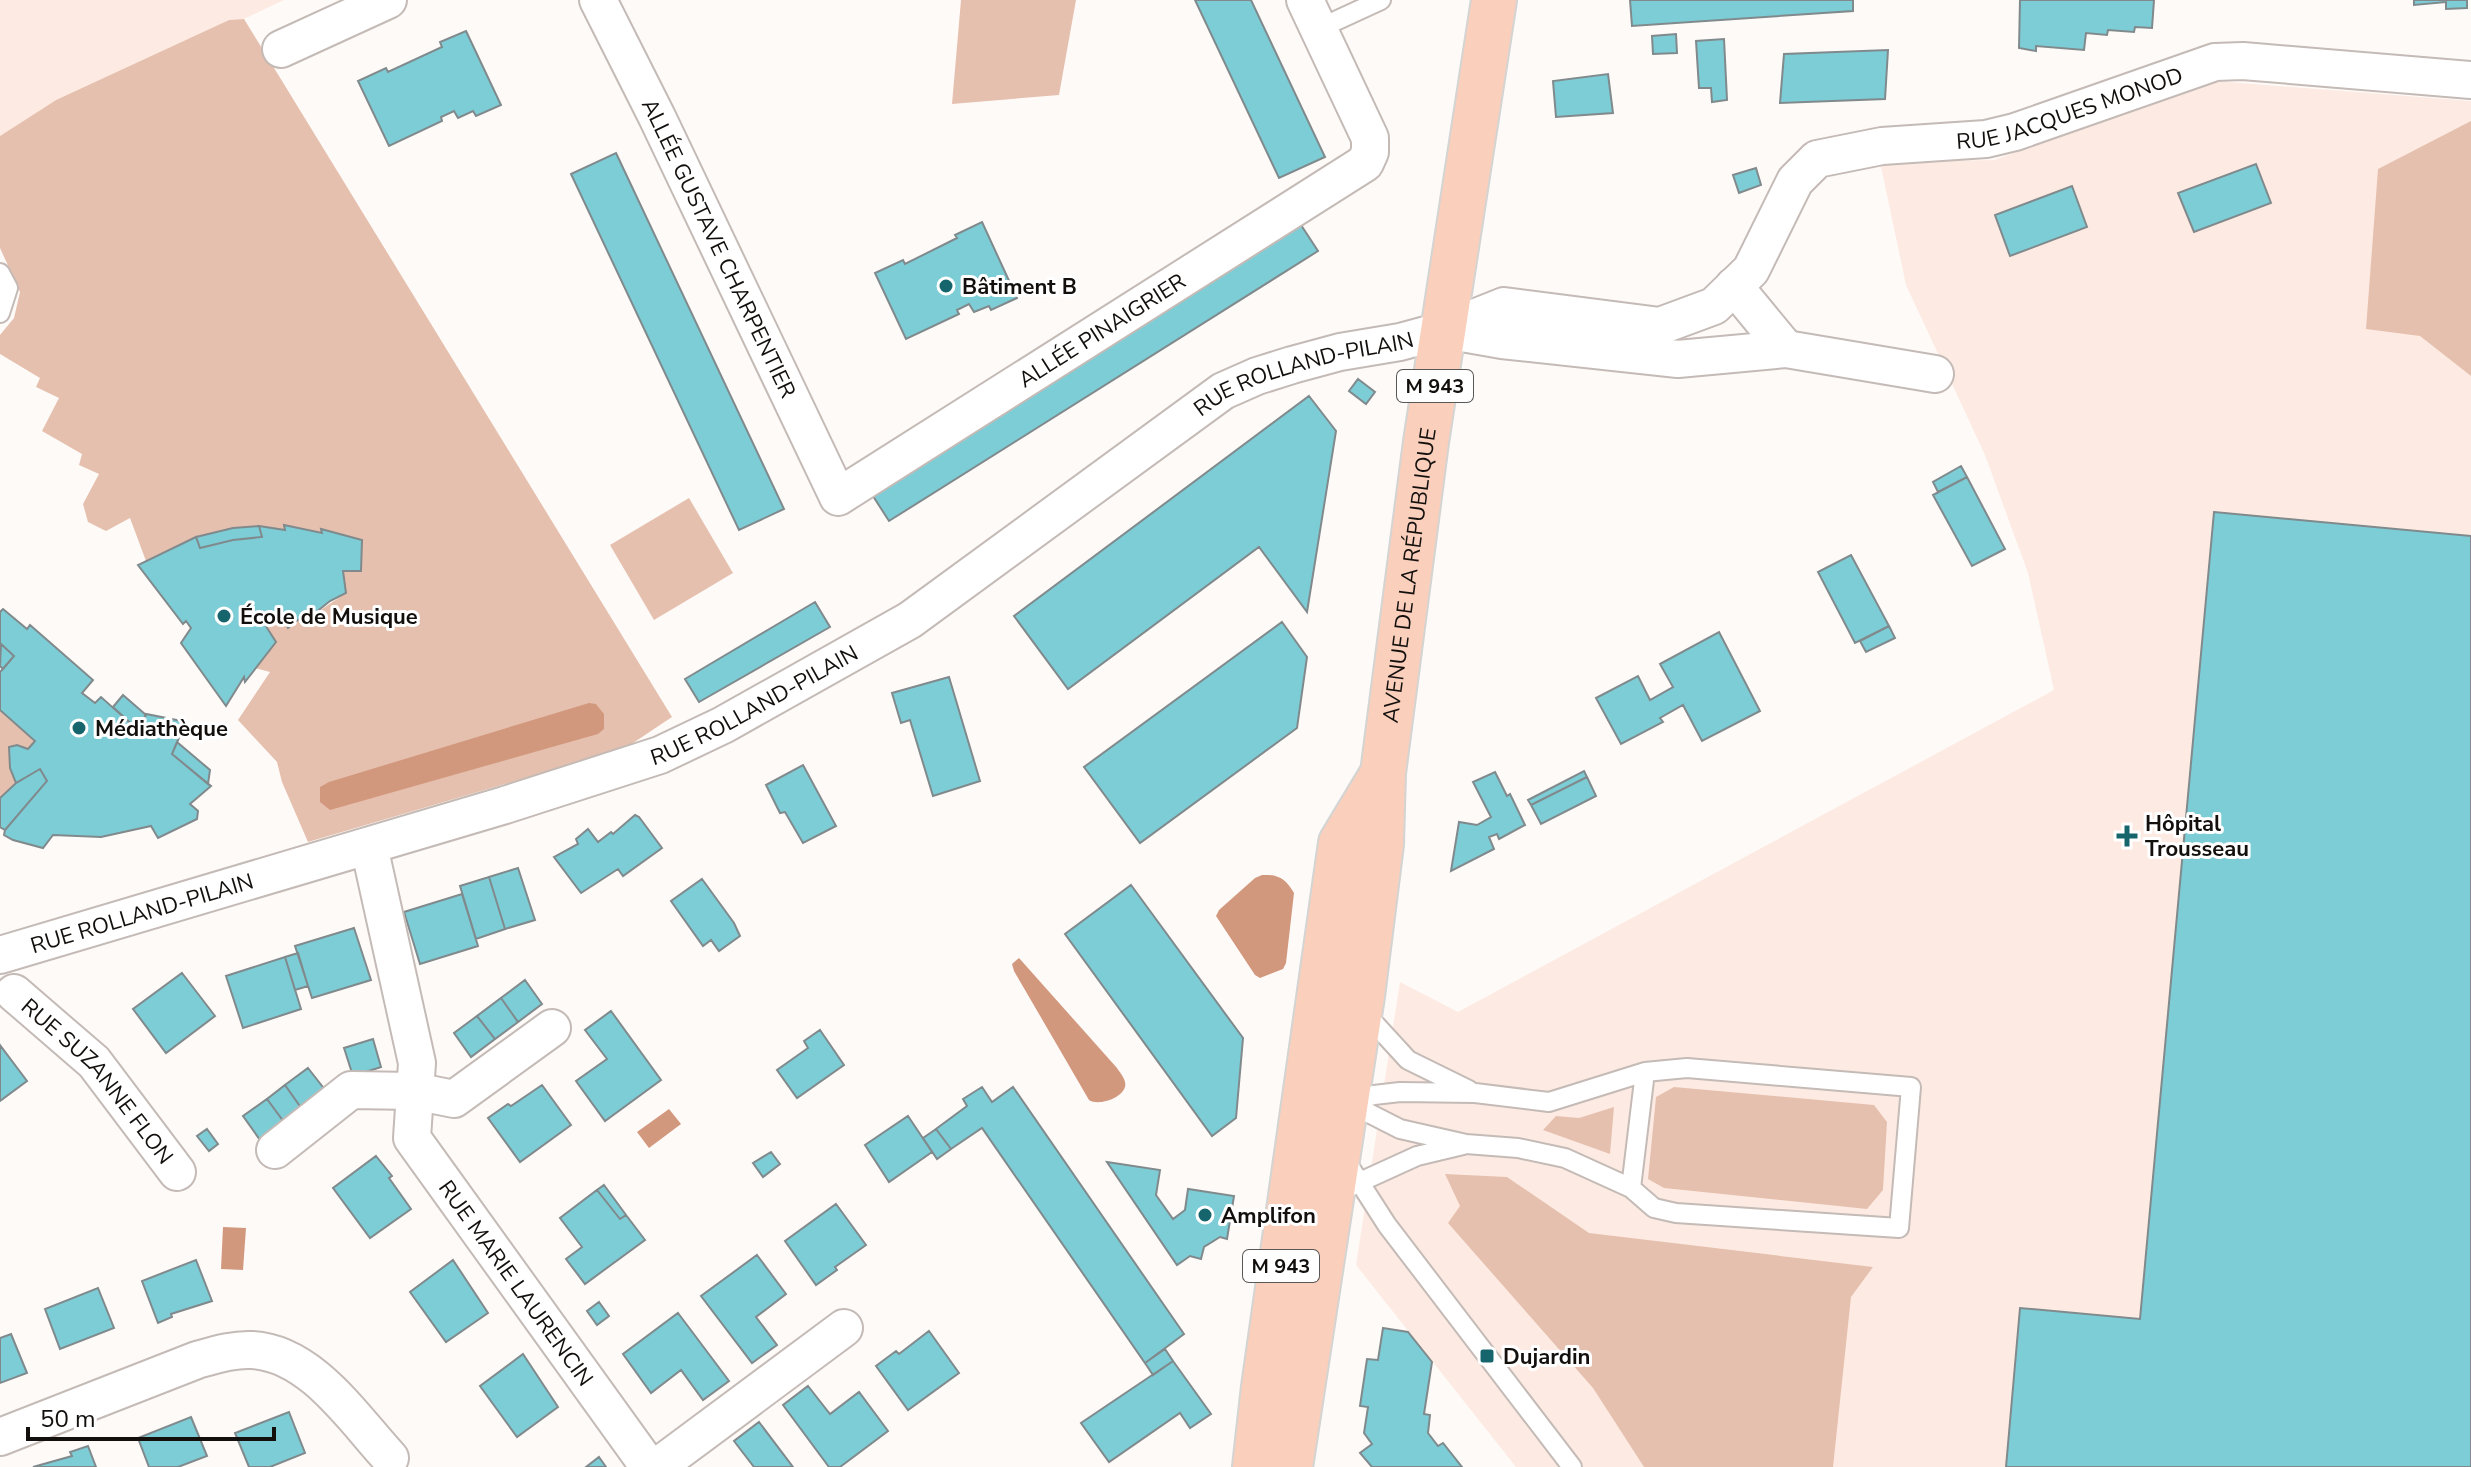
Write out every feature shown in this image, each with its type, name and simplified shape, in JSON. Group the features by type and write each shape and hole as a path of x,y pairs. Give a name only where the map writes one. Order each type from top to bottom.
{"main road":[{"name":"AVENUE DE LA RÉPUBLIQUE","path":"1290,1467 1333,1124 1339,1005 1341,843 1383,773 1426,442 1494,0"},
{"name":"AVENUE DE LA RÉPUBLIQUE","path":"1255,1467 1333,1124 1339,1005"}],"street":[{"path":"281,49 388,0"},
{"name":"ALLÉE GUSTAVE CHARPENTIER","path":"598,0 838,497"},
{"name":"ALLÉE PINAIGRIER","path":"838,497 1365,163 1370,152 1370,138 1312,15"},
{"name":"RUE JACQUES MONOD","path":"1734,286 1751,270 1795,181 1817,159 1882,146 1986,139 2015,132 2215,62 2243,61 2471,80"},
{"path":"1734,286 1786,349"},
{"name":"RUE ROLLAND-PILAIN","path":"3,955 660,755 723,725 910,620 1223,391 1257,376 1340,352 1400,342 1444,330 1504,306 1660,326 1714,306 1734,286"},
{"path":"1444,330 1502,340 1678,359 1786,349 1935,374"},
{"name":"RUE MARIE LAURENCIN","path":"369,846 417,1063 412,1138 649,1467"},
{"name":"RUE SUZANNE FLON","path":"3,955 7,998 94,1062 177,1172"},
{"path":"275,1150 351,1090 414,1091 454,1099 552,1028"},
{"path":"657,1467 844,1328"},
{"path":"0,1437 197,1360 253,1350 298,1365 323,1385 390,1458"}],"lane":[{"path":"1312,15 1381,0"},
{"path":"0,273 8,288 0,313"},
{"path":"1339,1005 1408,1060 1475,1093"},
{"path":"1687,1068 1911,1087 1899,1228 1676,1213 1654,1208 1631,1188 1565,1158 1518,1148 1466,1144 1400,1129 1333,1124 1374,1095 1400,1092 1475,1093 1549,1102 1645,1072 1687,1068"},
{"path":"1631,1188 1645,1072"},
{"path":"1333,1124 1417,1156 1466,1144"},
{"path":"1333,1124 1387,1225 1572,1467"}],"shaded area":[{"path":"0,0 284,0 244,19 229,20 56,100 0,136"},
{"path":"961,0 1076,0 1059,95 952,104"},
{"path":"244,19 672,717 624,749 308,842 282,782 277,762 238,720 270,672 255,668 276,642 262,620 280,612 289,628 309,611 310,617 346,593 343,571 361,571 362,541 321,529 322,533 285,525 285,530 248,528 196,539 146,561 130,518 106,531 88,522 83,504 99,474 79,465 82,454 42,431 59,398 36,387 40,378 0,354 0,335 14,318 20,292 0,248 0,136 56,100 229,20"},
{"name":"Hôpital Trousseau","path":"2215,81 2471,101 2471,1467 1516,1467 1356,1265 1400,982 1458,1012 2054,690 2028,573 1985,455 1906,285 1880,162 1994,160"},
{"path":"2471,121 2471,376 2420,336 2366,329 2378,169"},
{"path":"689,498 733,573 654,620 610,545"},
{"path":"589,703 596,704 604,714 604,729 598,734 330,810 320,802 320,787 329,782"},
{"path":"0,710 35,741 28,749 17,745 9,747 10,768 16,783 0,798"},
{"path":"1262,875 1281,878 1294,893 1286,963 1283,969 1260,978 1216,916 1219,910"},
{"path":"1019,958 1117,1068 1125,1084 1119,1095 1103,1102 1089,1100 1014,971 1012,964"},
{"path":"1674,1087 1874,1105 1887,1122 1883,1190 1867,1209 1664,1188 1648,1179 1656,1097"},
{"path":"1614,1107 1610,1154 1543,1130 1556,1116 1579,1118"},
{"path":"669,1109 681,1124 649,1148 637,1132"},
{"path":"1445,1174 1507,1177 1589,1233 1873,1267 1851,1297 1833,1467 1644,1467 1593,1388 1448,1223 1460,1206"},
{"path":"223,1227 246,1228 243,1270 221,1269"}],"building":[{"path":"1195,0 1251,0 1325,157 1279,178"},
{"path":"1630,0 1853,0 1853,11 1632,26"},
{"path":"2020,0 2154,0 2152,28 2135,27 2134,32 2108,30 2107,35 2086,33 2084,50 2036,46 2036,51 2019,48"},
{"path":"2414,0 2467,0 2467,8 2446,9 2446,2 2414,5"},
{"path":"466,31 501,105 476,116 473,111 458,118 454,111 441,117 442,121 389,146 358,81 386,68 388,72 442,47 440,42"},
{"path":"1676,34 1677,53 1653,54 1652,36"},
{"path":"1724,39 1727,100 1712,102 1711,88 1699,88 1696,41"},
{"path":"1888,50 1885,99 1780,103 1784,54"},
{"path":"1608,74 1613,113 1556,117 1553,81"},
{"path":"616,153 784,509 739,530 571,174"},
{"path":"2256,164 2271,203 2194,232 2178,193"},
{"path":"1756,168 1761,185 1739,193 1733,175"},
{"path":"2072,186 2087,227 2010,256 1995,215"},
{"name":"Bâtiment B","path":"982,222 1017,298 991,310 989,306 974,312 969,304 957,310 959,314 906,339 875,273 903,260 905,264"},
{"path":"1301,225 1318,251 889,521 873,496"},
{"path":"1358,379 1375,392 1366,404 1349,391"},
{"path":"1309,396 1336,431 1307,612 1259,547 1068,689 1014,616"},
{"path":"1961,466 1967,477 1938,492 1933,482"},
{"path":"1967,477 2005,549 1972,566 1933,495"},
{"path":"2214,512 2471,536 2471,1467 2006,1467 2020,1308 2140,1319"},
{"name":"École de Musique","path":"284,525 322,533 321,529 362,540 361,571 343,571 346,593 310,617 309,611 288,628 280,612 262,620 276,642 245,682 244,677 226,706 181,643 191,628 186,621 183,624 138,565 196,537 200,548 262,537 259,526 285,530"},
{"path":"259,526 262,537 200,548 196,537 233,528"},
{"path":"1851,555 1889,626 1855,643 1818,572"},
{"path":"815,602 830,627 699,702 685,679"},
{"name":"Médiathèque","path":"3,609 27,629 30,625 93,680 82,693 95,703 101,697 138,730 146,714 182,721 172,754 211,786 190,804 198,811 197,819 158,838 151,826 101,837 53,835 43,848 4,835 47,781 40,769 16,783 10,768 9,747 17,745 28,749 35,741 0,710 0,672 14,656 0,643 0,612"},
{"path":"1282,622 1307,657 1297,728 1140,843 1084,767"},
{"path":"1889,626 1895,638 1866,652 1860,641"},
{"path":"1719,632 1760,711 1702,741 1683,705 1660,718 1663,722 1621,744 1596,698 1638,676 1650,700 1673,687 1660,664"},
{"path":"1,644 14,656 3,669 0,666"},
{"path":"949,677 980,781 933,796 910,720 901,723 892,693"},
{"path":"123,695 146,715 138,730 113,707"},
{"path":"177,742 210,770 208,784 172,754"},
{"path":"803,765 836,826 803,843 785,812 780,813 766,785"},
{"path":"40,769 47,781 5,830 0,827 0,798 16,783"},
{"path":"1584,771 1587,777 1531,805 1528,800"},
{"path":"1495,772 1525,825 1499,839 1497,834 1489,837 1494,849 1451,871 1459,822 1477,825 1491,817 1473,782"},
{"path":"1587,777 1596,796 1541,824 1531,805"},
{"path":"635,815 662,848 623,876 618,869 581,893 554,857 578,844 576,839 588,829 598,842"},
{"path":"518,868 535,920 505,929 489,877"},
{"path":"489,877 505,929 476,939 460,886"},
{"path":"702,879 740,936 719,951 711,940 703,946 671,901"},
{"path":"1131,885 1243,1038 1236,1118 1212,1136 1065,934"},
{"path":"462,894 478,946 420,964 404,912"},
{"path":"354,928 371,980 312,998 295,946"},
{"path":"298,953 308,986 295,990 285,957"},
{"path":"285,957 301,1009 243,1028 226,976"},
{"path":"182,973 215,1016 166,1053 133,1009"},
{"path":"525,980 542,1004 518,1022 501,998"},
{"path":"501,998 518,1022 495,1039 477,1016"},
{"path":"611,1011 661,1080 605,1121 576,1081 607,1059 585,1030"},
{"path":"477,1016 495,1039 471,1057 454,1033"},
{"path":"820,1030 844,1065 797,1098 777,1070 808,1048 804,1041"},
{"path":"373,1039 381,1067 353,1076 344,1048"},
{"path":"0,1045 27,1081 0,1101"},
{"path":"308,1068 326,1091 302,1109 285,1085"},
{"path":"285,1085 302,1109 284,1122 267,1099"},
{"path":"542,1085 571,1125 520,1162 488,1118"},
{"path":"982,1087 992,1102 1013,1087 1184,1334 1145,1363 982,1128 951,1149 936,1129 967,1106 963,1099"},
{"path":"267,1099 284,1122 260,1140 243,1116"},
{"path":"908,1116 932,1152 889,1182 865,1145"},
{"path":"207,1129 218,1144 209,1151 197,1136"},
{"path":"936,1129 951,1149 937,1159 923,1138"},
{"path":"771,1152 780,1164 763,1177 753,1163"},
{"path":"376,1156 411,1209 370,1238 333,1188"},
{"name":"Amplifon","path":"1107,1162 1160,1170 1156,1195 1173,1219 1185,1210 1188,1189 1234,1196 1227,1239 1220,1237 1204,1247 1201,1259 1190,1256 1177,1265"},
{"path":"604,1185 626,1215 620,1219 597,1190"},
{"path":"597,1190 620,1219 626,1215 645,1240 585,1284 566,1259 582,1247 560,1218"},
{"path":"836,1204 866,1245 816,1285 785,1241"},
{"path":"757,1255 786,1294 756,1317 777,1345 752,1363 701,1296"},
{"path":"196,1260 212,1301 171,1314 172,1317 158,1323 142,1281"},
{"path":"453,1260 488,1313 446,1342 410,1292"},
{"path":"98,1288 114,1328 60,1349 45,1309"},
{"path":"599,1302 609,1316 597,1325 587,1311"},
{"path":"678,1313 729,1381 703,1400 681,1370 651,1393 623,1354"},
{"path":"1383,1328 1408,1332 1432,1362 1424,1414 1430,1415 1428,1433 1438,1446 1443,1443 1462,1467 1372,1467 1360,1453 1372,1444 1364,1433 1368,1407 1360,1406 1367,1359 1378,1360"},
{"path":"929,1331 959,1373 908,1410 876,1366 896,1351 899,1354"},
{"path":"11,1334 27,1373 0,1383 0,1338"},
{"path":"1165,1349 1173,1361 1153,1375 1145,1363"},
{"path":"523,1354 558,1407 517,1437 480,1386"},
{"path":"1173,1361 1211,1414 1190,1428 1180,1413 1109,1462 1081,1423"},
{"path":"808,1386 830,1414 859,1392 888,1431 840,1467 829,1467 783,1405"},
{"path":"289,1412 305,1453 270,1467 249,1467 235,1433"},
{"path":"191,1417 207,1456 178,1467 149,1467 138,1438"},
{"path":"759,1422 793,1467 754,1467 734,1441"},
{"path":"88,1446 96,1467 33,1467 72,1456 70,1452"},
{"path":"599,1457 606,1467 586,1467"}],"place":[{"name":"Bâtiment B","path":"946,286"},
{"name":"École de Musique","path":"224,616"},
{"name":"Médiathèque","path":"79,728"},
{"name":"Hôpital Trousseau","path":"2127,836"},
{"name":"Amplifon","path":"1205,1215"},
{"name":"Dujardin","path":"1487,1356"}]}
